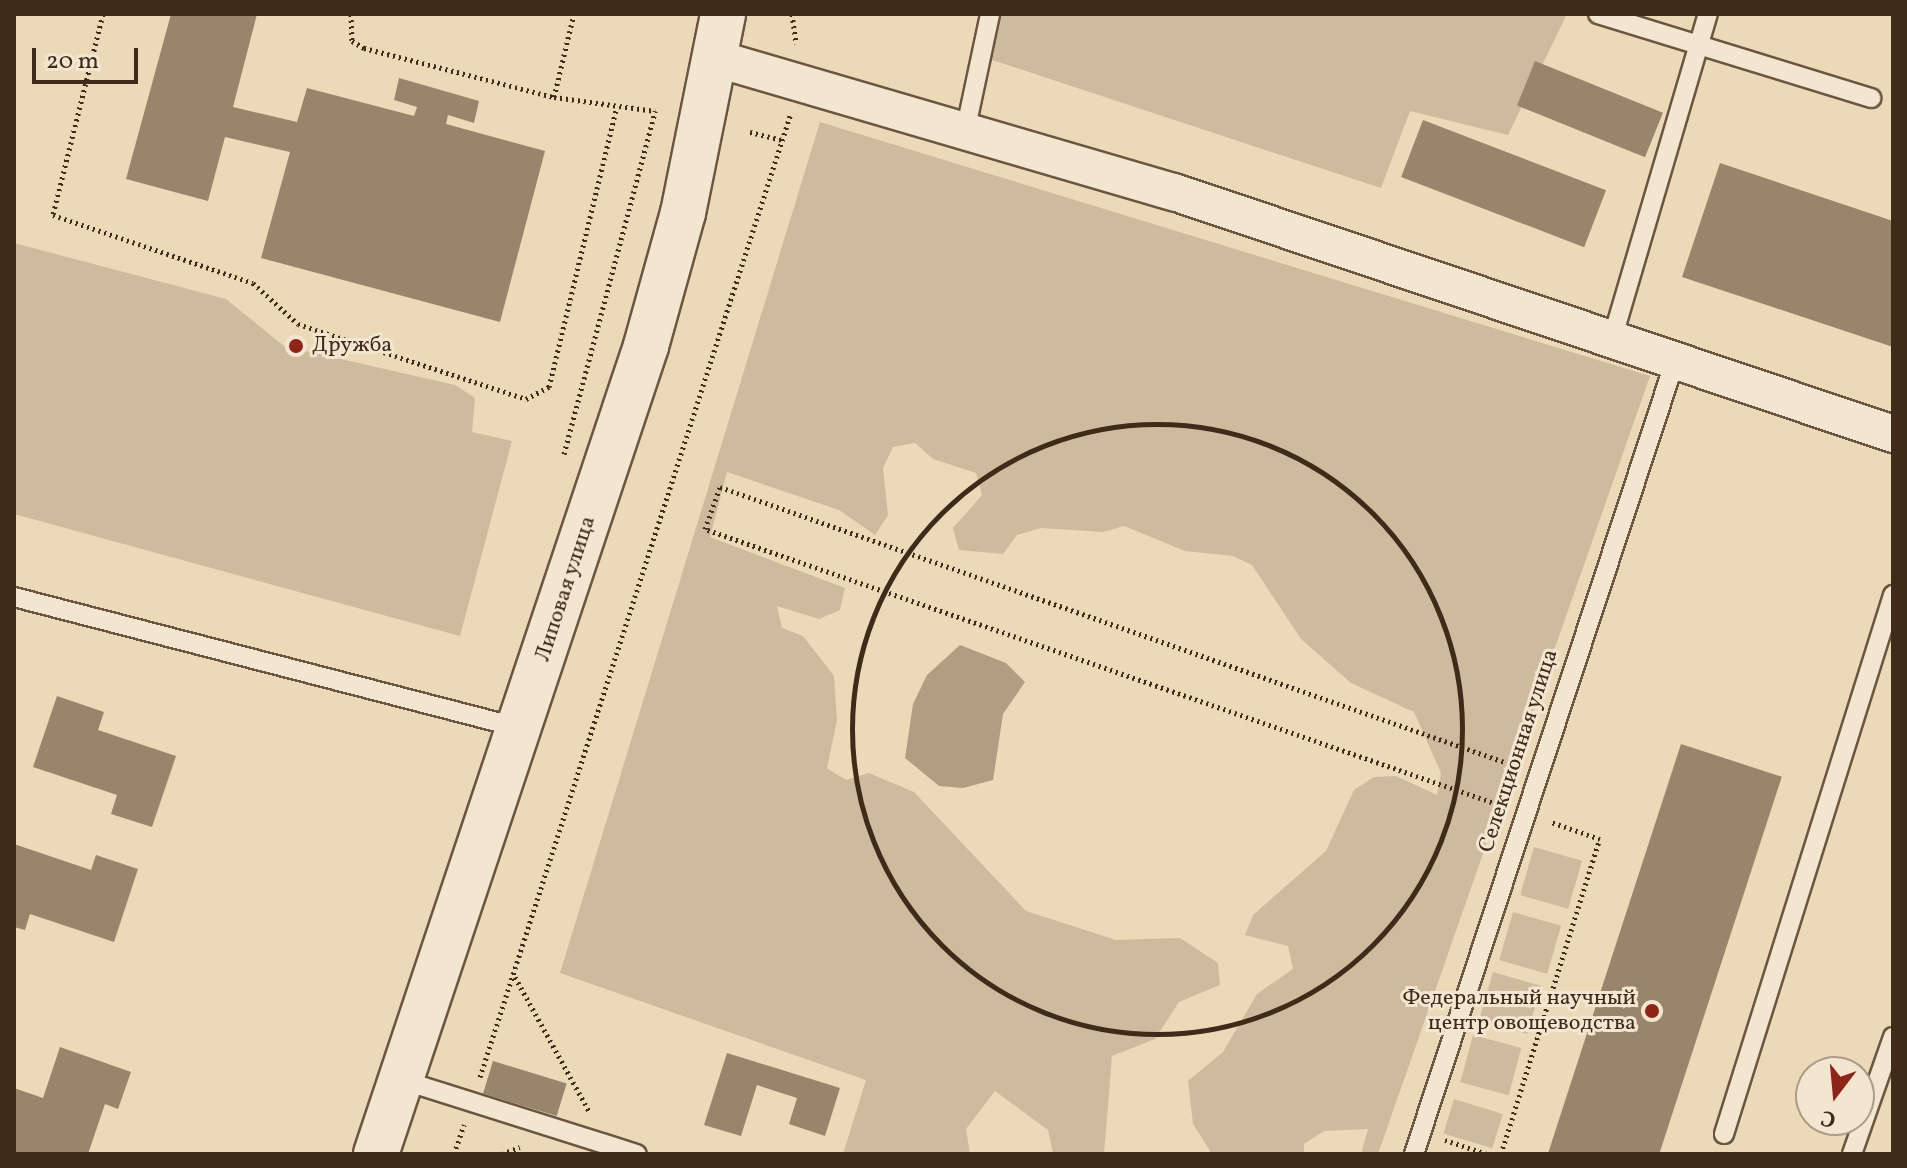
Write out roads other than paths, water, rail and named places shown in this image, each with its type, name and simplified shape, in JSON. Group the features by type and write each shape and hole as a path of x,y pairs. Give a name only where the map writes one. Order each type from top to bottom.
{"street":[{"name":"Липовая улица","path":"376,1154 646,346 718,59 723,14"},
{"path":"718,59 1174,192 1611,343 1893,434"}],"lane":[{"path":"965,132 990,14"},
{"path":"1598,14 1871,98"},
{"path":"1611,343 1708,14"},
{"name":"Селекционная улица","path":"1414,1154 1523,812 1674,364"},
{"path":"1724,1134 1893,595"},
{"path":"14,597 520,728"},
{"path":"1852,1154 1893,1037"},
{"path":"402,1080 637,1154"}],"place":[{"name":"Дружба","path":"296,346"},
{"name":"Федеральный научный центр овощеводства","path":"1652,1011"}]}
